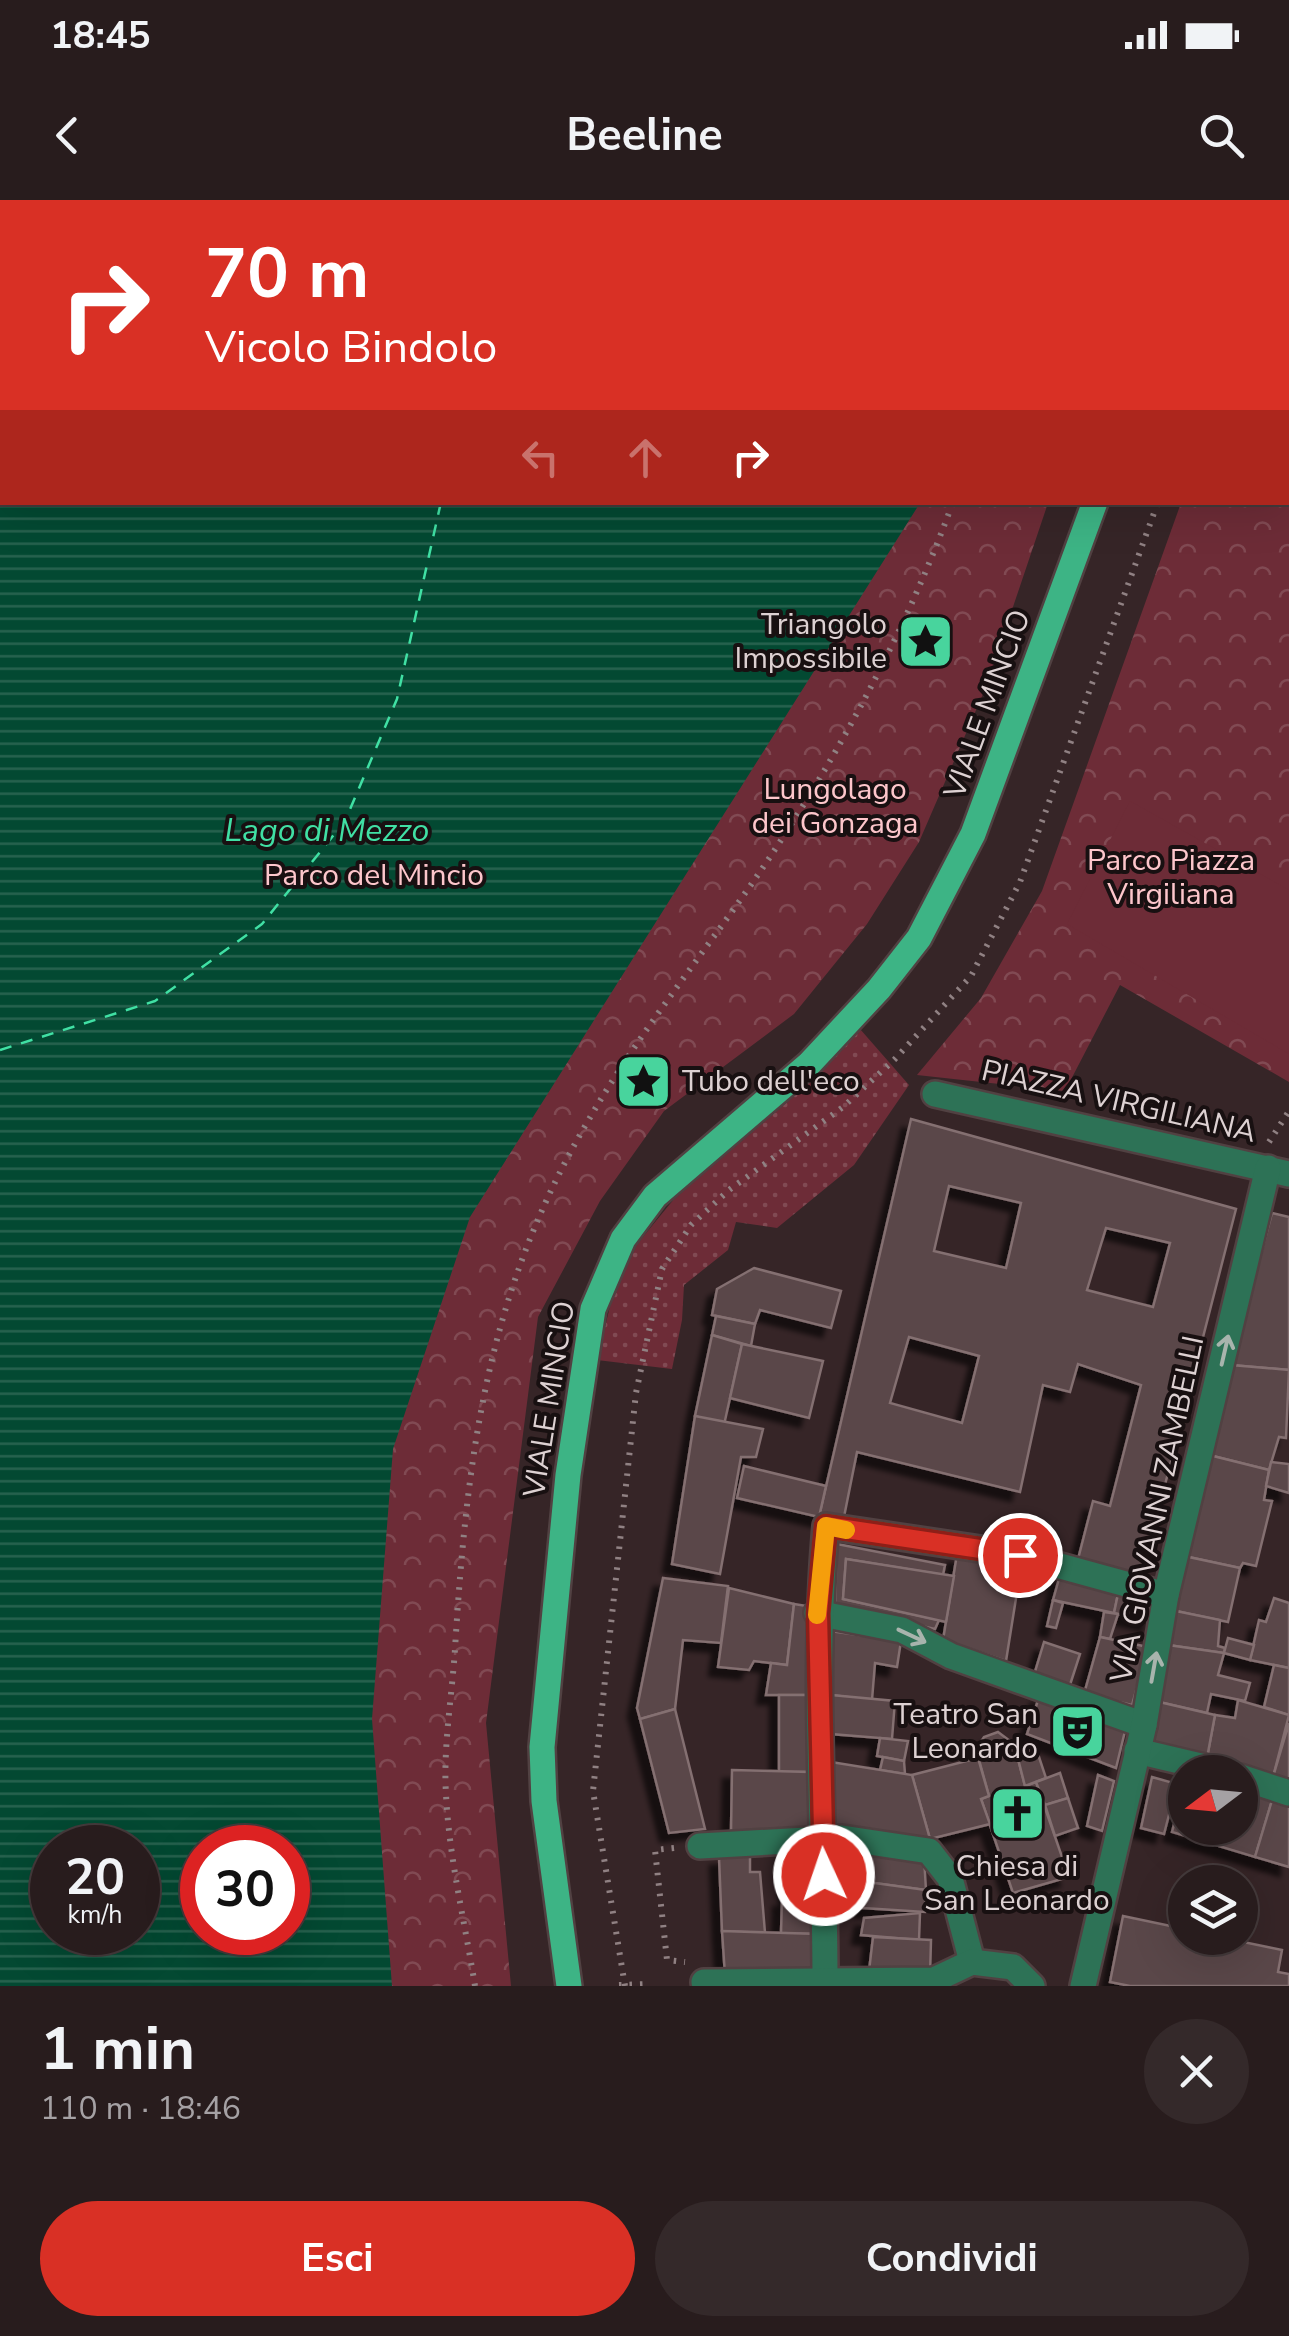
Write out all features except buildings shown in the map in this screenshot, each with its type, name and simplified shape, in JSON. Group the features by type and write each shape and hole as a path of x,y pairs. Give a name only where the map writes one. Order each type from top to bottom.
{"main road":[{"name":"VIALE MINCIO","path":"569,1986 546,1819 542,1747 568,1474 592,1308 623,1239 656,1196 809,1064 879,989 918,938 946,891 979,818 1094,505"}],"street":[{"name":"PIAZZA VIRGILIANA","path":"935,1094 1279,1171"},
{"name":"VIA GIOVANNI ZAMBELLI","path":"1083,1986 1144,1724 1166,1595 1279,1171"},
{"path":"826,1980 818,1613 826,1526 1020,1555 1166,1595"},
{"path":"818,1613 902,1630 951,1656 1144,1724"},
{"path":"1137,1751 1168,1758"},
{"path":"1258,1783 1289,1793"},
{"path":"700,1846 822,1838 919,1848 946,1867 972,1962"},
{"path":"704,1982 934,1980 972,1962 1013,1967 1032,1986"}],"path":[{"path":"908,608 952,505"},
{"path":"648,1984 623,1985 593,1791 636,1393 662,1269 692,1226 716,1202 843,1107 895,1059 971,976 1020,882 1157,505"},
{"path":"700,1846 656,1850 668,1960 693,1962 704,1982"}],"green space":[{"name":"Lago di Mezzo","path":"0,505 1047,505 986,687 919,842 867,924 794,1014 664,1111 600,1201 538,1317 486,1723 511,1986 0,1986"},
{"name":"Parco Piazza Virgiliana","path":"1180,505 1289,505 1289,1082 1120,985 1065,1091 917,1075 981,998 1042,891"},
{"path":"1130,801 1289,890 1289,1054 1067,924"},
{"path":"860,1029 909,1085 854,1165 777,1228 736,1222 728,1250 684,1285 672,1369 597,1360 611,1302 633,1249 674,1199 794,1096"}],"water":[{"name":"Lago di Mezzo","path":"0,505 919,505 470,1217 393,1449 372,1719 392,1986 0,1986"}],"ferry route":[{"path":"0,1050 155,1001 262,924 345,821 397,699 440,505"}],"slow traffic":[{"path":"817,1615 826,1526 846,1530"}],"place":[{"name":"Triangolo Impossibile","path":"926,641"},
{"name":"Tubo dell'eco","path":"643,1081"},
{"name":"Teatro San Leonardo","path":"1077,1731"},
{"name":"Chiesa di San Leonardo","path":"1017,1814"}],"route":[{"path":"824,1875 817,1725 818,1613 826,1526 1020,1555"}],"park label":[{"name":"Lungolago dei Gonzaga","path":"835,806"},
{"name":"Parco del Mincio","path":"374,875"}]}
